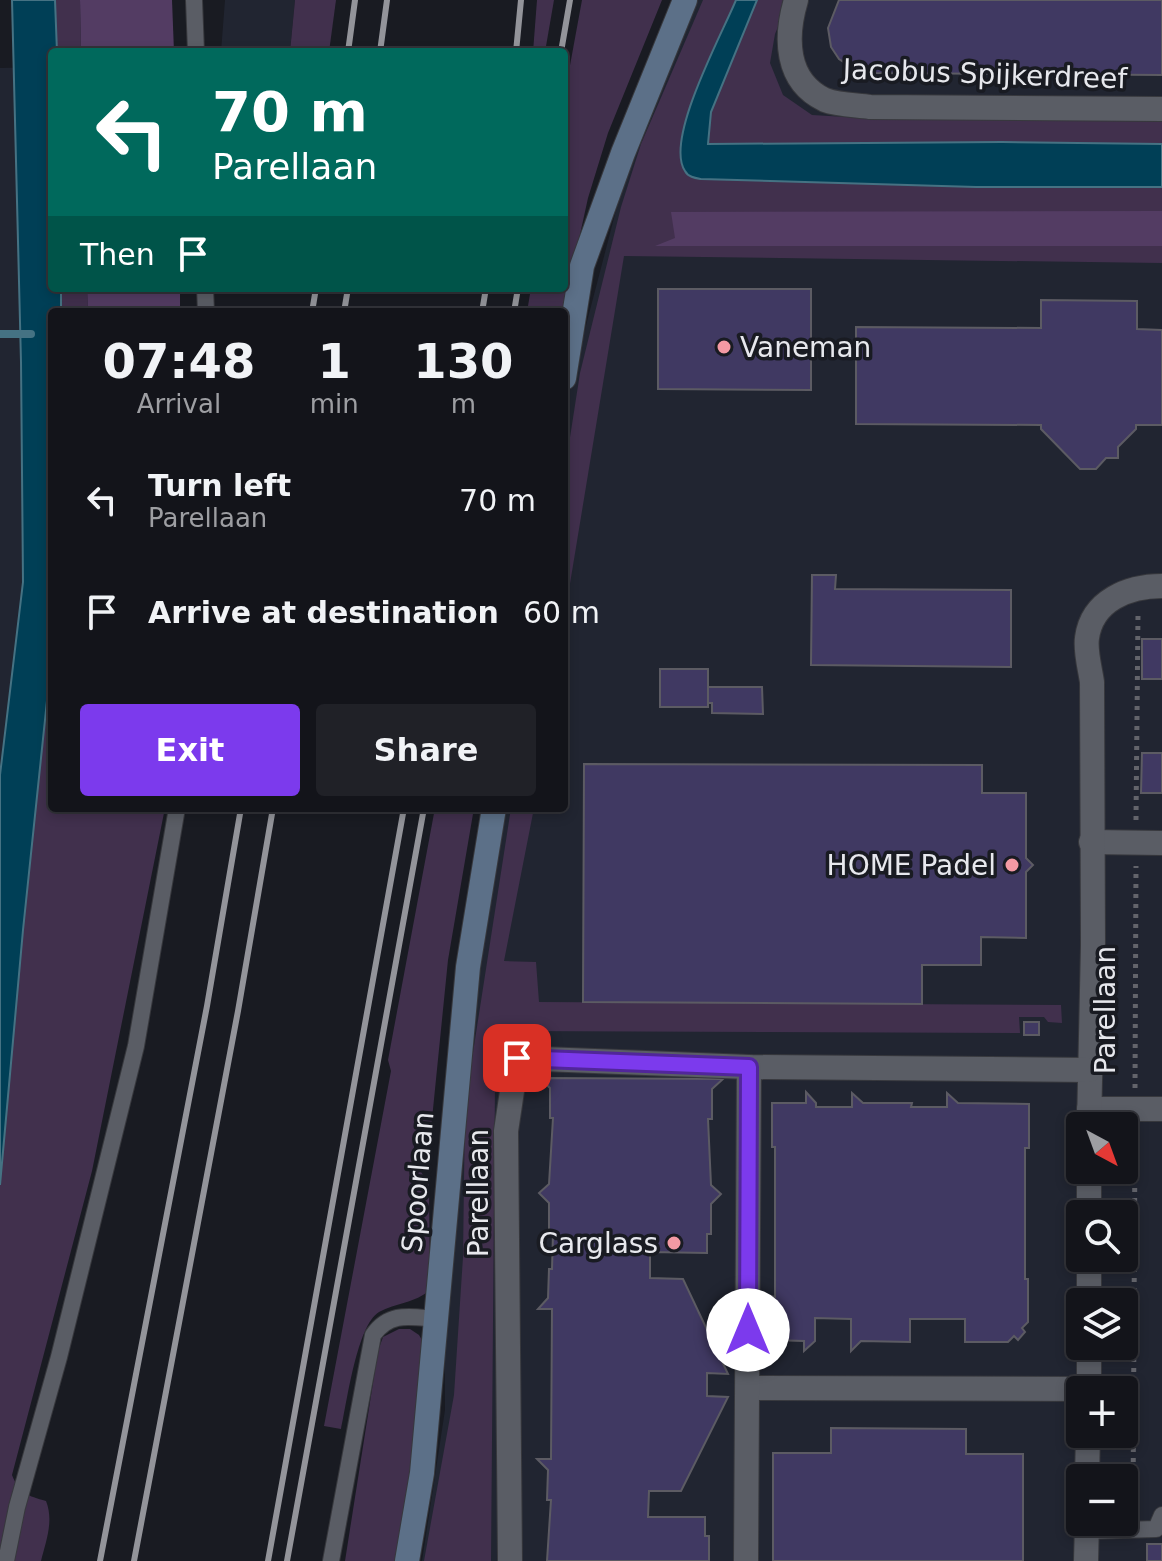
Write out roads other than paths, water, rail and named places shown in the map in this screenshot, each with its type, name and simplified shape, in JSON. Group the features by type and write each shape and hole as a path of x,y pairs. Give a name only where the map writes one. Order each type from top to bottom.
{"main road":[{"path":"568,353 582,266 623,153 685,0"},
{"name":"Spoorlaan","path":"407,1561 422,1473 468,967 493,812"}],"street":[{"name":"Jacobus Spijkerdreef","path":"796,0 788,54 799,80 826,100 870,107 1162,109"},
{"name":"Parellaan","path":"1089,1112 1093,945 1092,682 1086,639 1090,625 1111,598 1150,586"},
{"path":"1091,842 1162,843"},
{"name":"Parellaan","path":"510,1561 506,1131 517,1058 749,1067 1089,1070"},
{"path":"746,1561 749,1067"},
{"path":"1120,1112 1162,1109"},
{"path":"748,1388 1066,1389"},
{"path":"1086,1561 1087,1536"}],"lane":[{"path":"194,0 196,48"},
{"path":"6,1561 17,1507 59,1357 136,1046 176,812"},
{"path":"331,1561 373,1335 382,1323 396,1318 436,1319"},
{"path":"1138,1529 1156,1529 1162,1515"}],"water":[{"path":"12,0 55,0 57,48 48,48 48,292 61,292 61,308 48,308 48,691 0,1185 0,775 23,582"},
{"path":"736,0 757,0 711,112 708,144 1162,144 1162,187 976,187 692,177 685,171 681,156 682,136 697,87"}],"waterway":[{"path":"0,334 31,334"}],"railway":[{"path":"349,48 355,0"},
{"path":"381,48 387,0"},
{"path":"516,48 521,0"},
{"path":"562,48 570,0"},
{"path":"313,308 315,292"},
{"path":"345,308 347,292"},
{"path":"483,308 485,292"},
{"path":"515,308 517,292"},
{"path":"100,1561 207,1006 240,812"},
{"path":"134,1561 272,812"},
{"path":"268,1561 403,812"},
{"path":"287,1561 423,812"}],"place":[{"name":"Vaneman","path":"724,347"},
{"name":"HOME Padel","path":"1012,865"},
{"name":"Carglass","path":"674,1243"}]}
